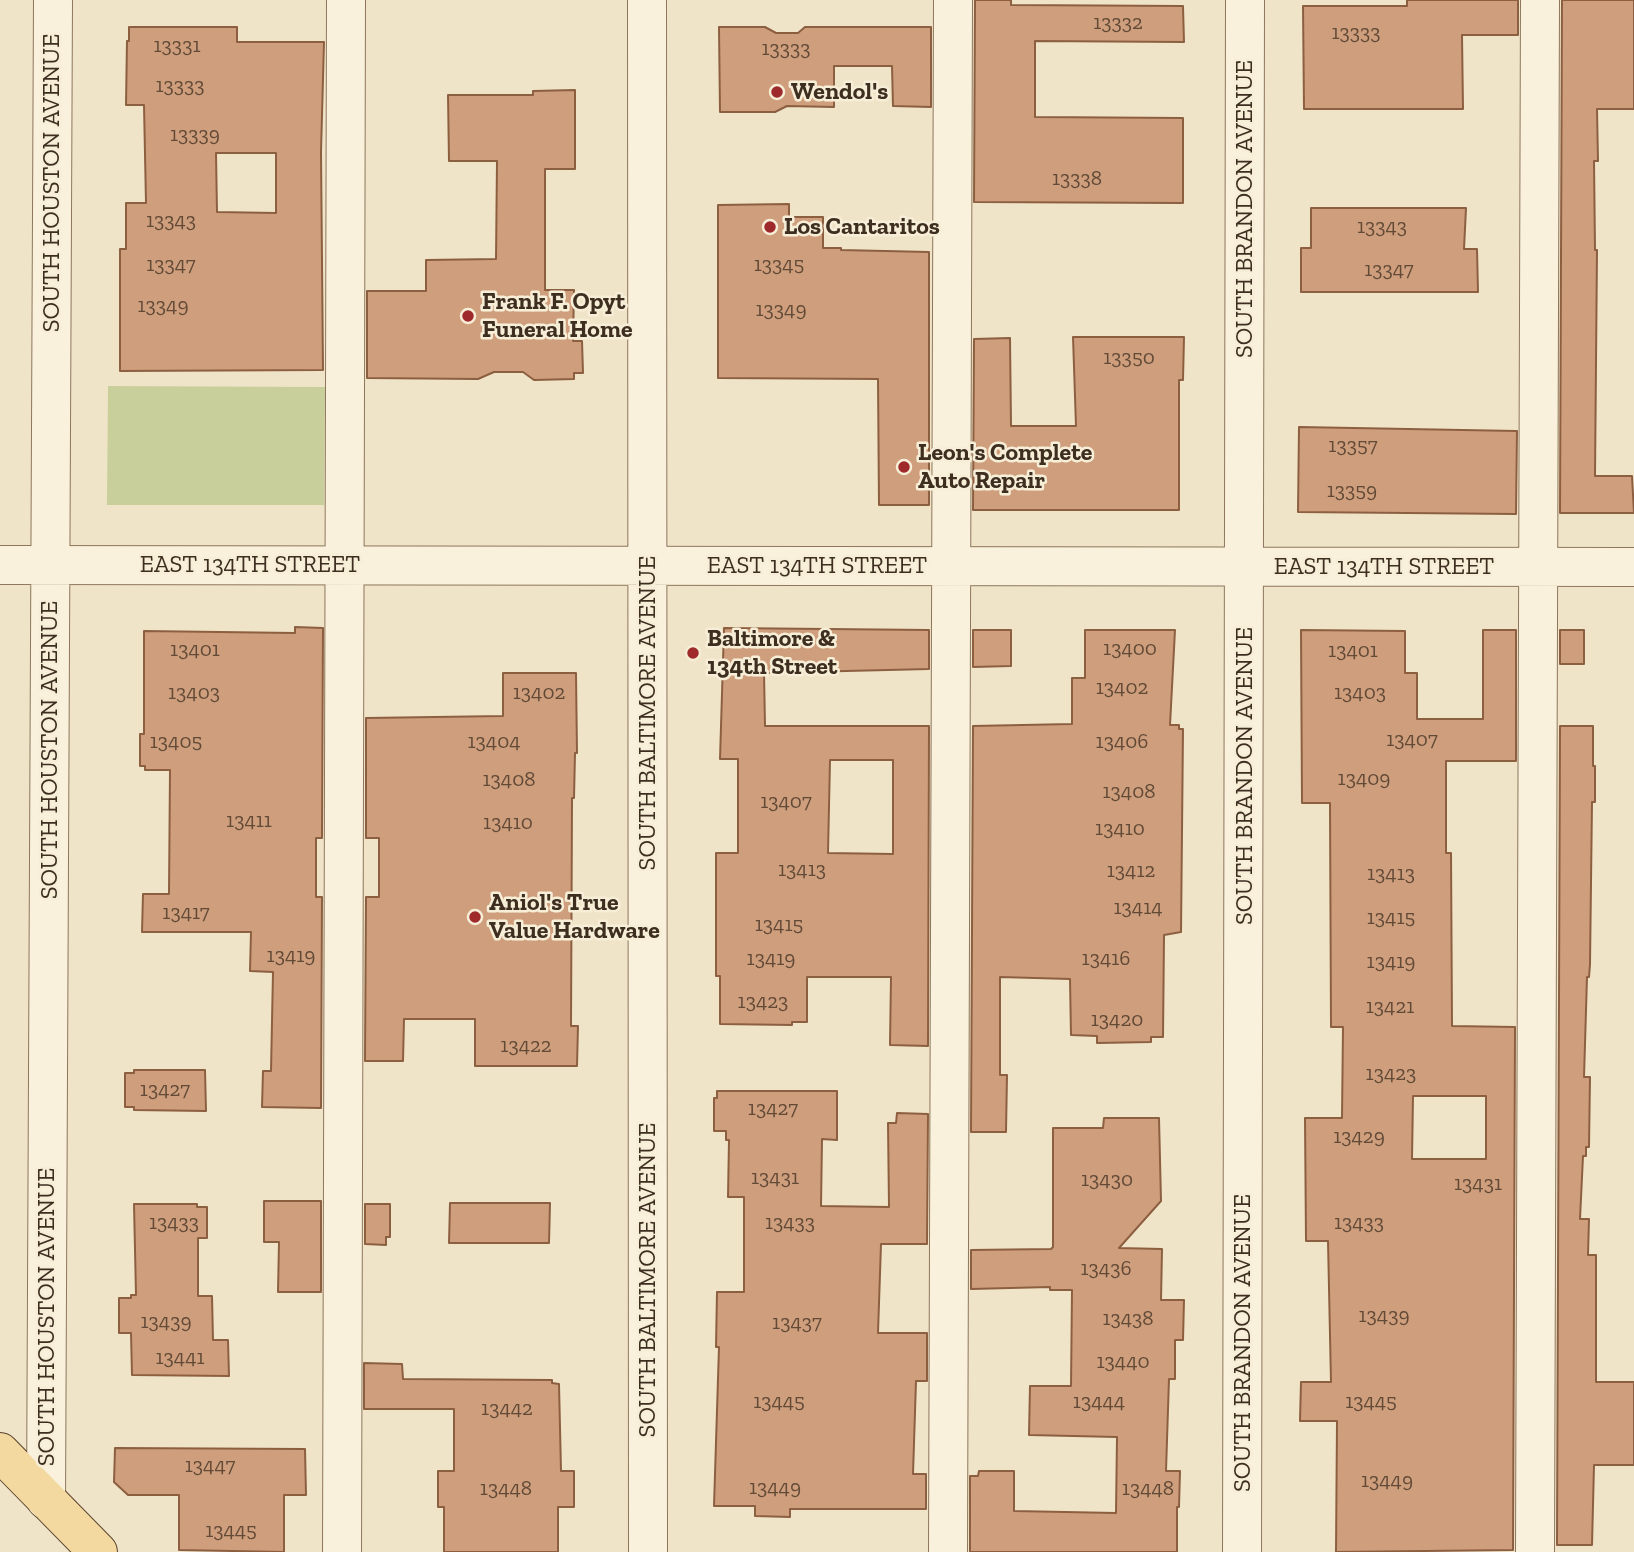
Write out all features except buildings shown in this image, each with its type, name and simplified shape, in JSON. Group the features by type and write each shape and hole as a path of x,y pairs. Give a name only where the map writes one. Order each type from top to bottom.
{"main road":[{"path":"0,1452 98,1552"}],"street":[{"name":"SOUTH HOUSTON AVENUE","path":"46,1500 53,0"},
{"path":"342,1552 346,0"},
{"name":"SOUTH BALTIMORE AVENUE","path":"647,0 648,1552"},
{"path":"948,1552 953,0"},
{"name":"SOUTH BRANDON AVENUE","path":"1242,1552 1245,0"},
{"path":"1535,1552 1540,0"},
{"name":"EAST 134TH STREET","path":"0,565 1634,567"}],"green space":[{"path":"108,386 325,387 324,505 107,505"}],"place":[{"name":"Wendol's","path":"777,92"},
{"name":"Los Cantaritos","path":"770,227"},
{"name":"Frank F. Opyt Funeral Home","path":"468,316"},
{"name":"Leon's Complete Auto Repair","path":"904,467"},
{"name":"Baltimore & 134th Street","path":"693,653"},
{"name":"Aniol's True Value Hardware","path":"475,917"}]}
